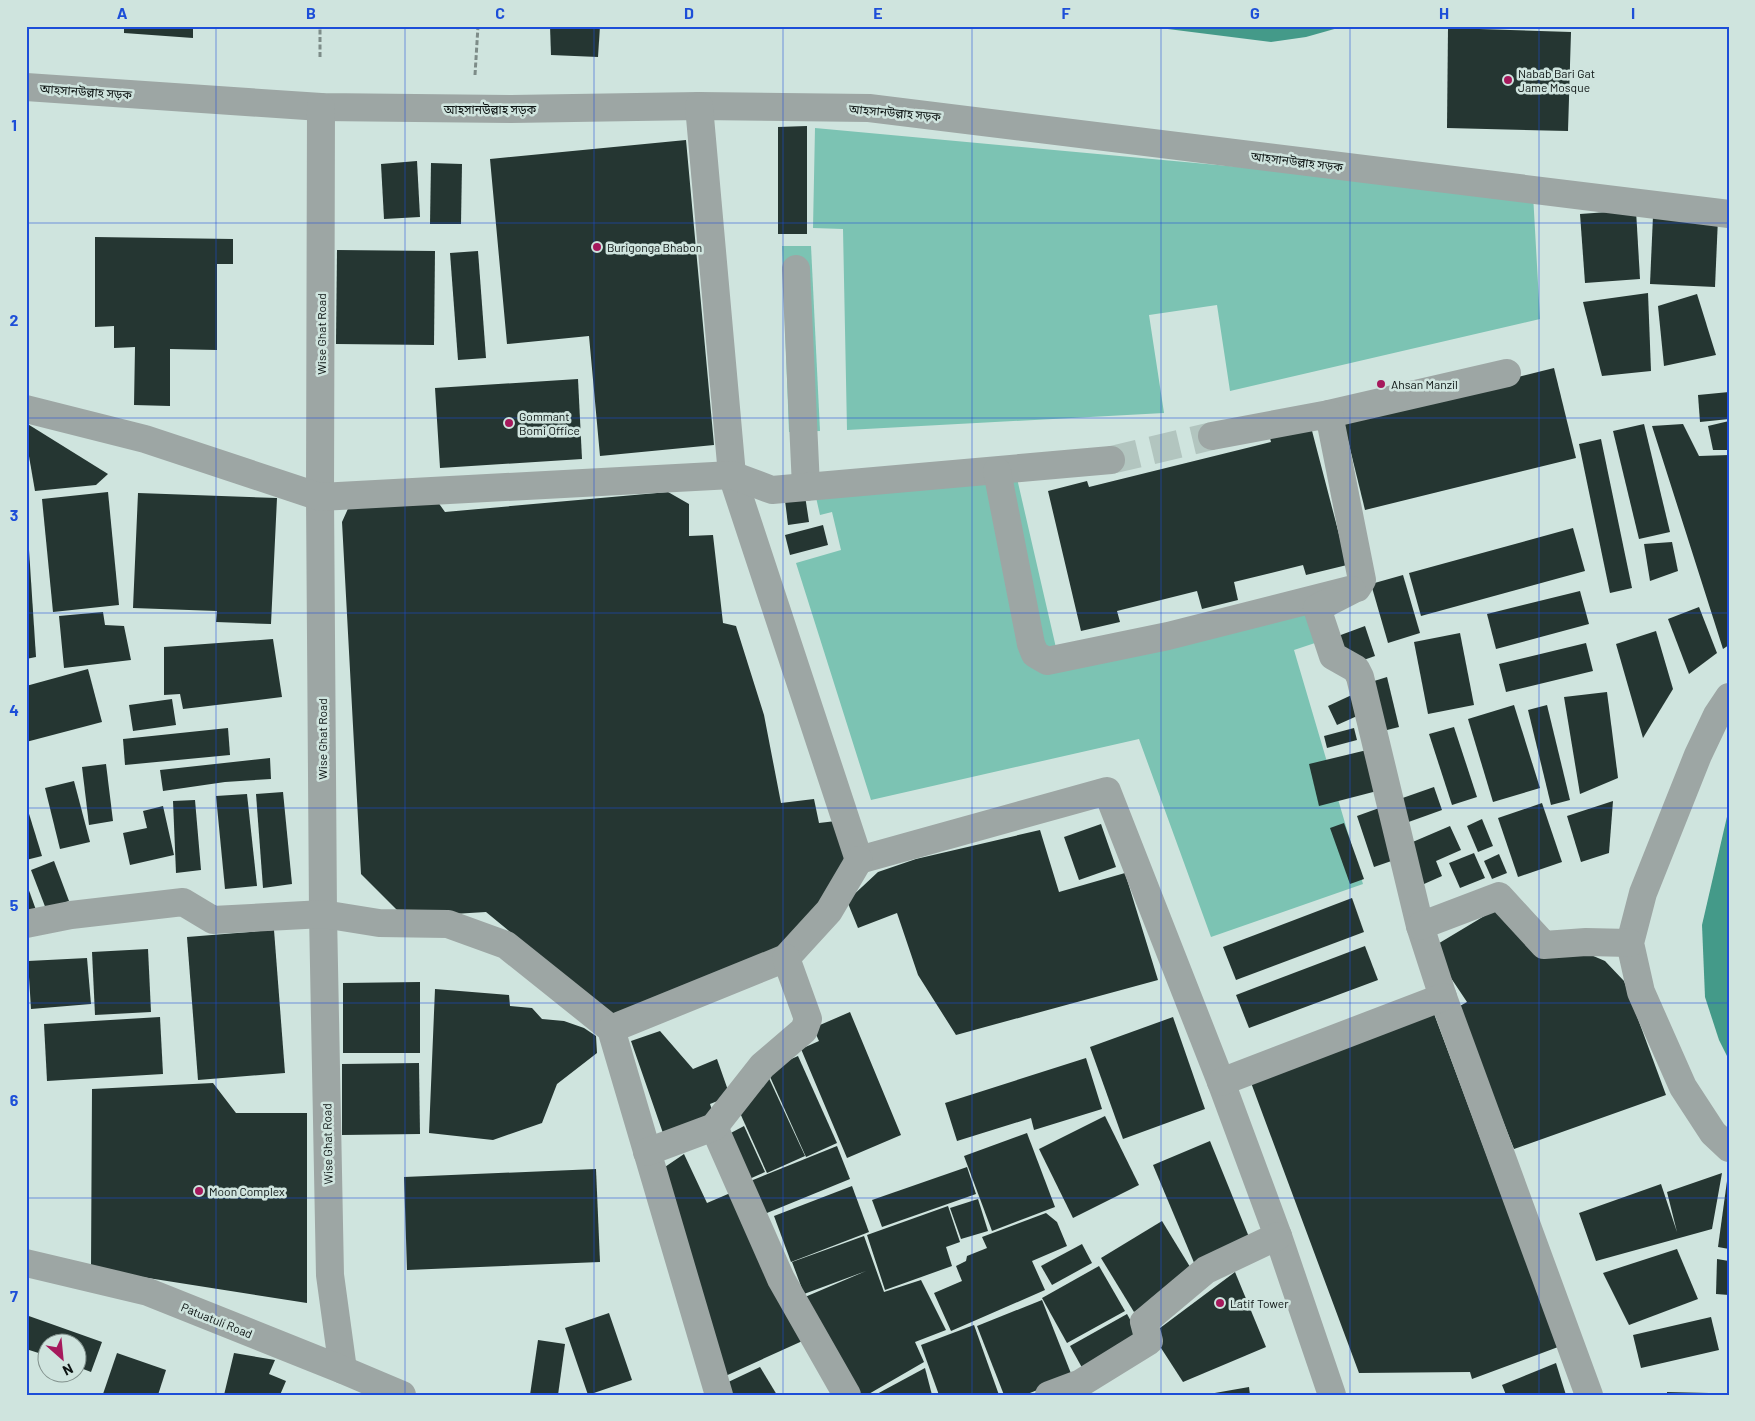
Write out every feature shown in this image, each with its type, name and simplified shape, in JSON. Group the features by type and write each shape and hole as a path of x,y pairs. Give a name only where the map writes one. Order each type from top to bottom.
{"street":[{"name":"আহসানউল্লাহ সড়ক","path":"26,87 321,107 511,109 699,106 869,108 1729,214"},
{"path":"699,106 732,475 859,860"},
{"name":"Wise Ghat Road","path":"321,107 320,497 323,914 330,1275 343,1370"},
{"path":"796,270 806,487"},
{"path":"1212,436 1330,414 1507,373"},
{"path":"26,410 145,439 320,497 732,475 772,490 1111,460"},
{"path":"1330,414 1362,580 1357,588 1318,608 1334,656 1356,669 1360,677 1420,926 1443,997 1589,1395"},
{"path":"997,471 1031,644 1035,654 1047,661 1168,636 1352,590"},
{"path":"1729,698 1717,715 1698,755 1643,893 1630,943 1641,992 1682,1088 1712,1133 1729,1148"},
{"path":"611,1029 786,958 829,911 859,860 1107,791 1221,1082 1278,1236 1332,1395"},
{"path":"1420,926 1499,896 1544,945 1586,942 1630,943"},
{"path":"26,924 71,915 182,902 213,920 323,914 379,923 448,924 506,945 611,1029 719,1395"},
{"path":"647,1152 714,1127 762,1066 804,1030 808,1019 786,958"},
{"path":"1221,1082 1443,997"},
{"path":"714,1127 781,1279 848,1395"},
{"path":"1049,1395 1081,1383 1148,1341 1144,1322 1206,1270 1278,1236"},
{"name":"Patuatuli Road","path":"26,1263 148,1292 402,1395"}],"path":[{"path":"320,26 320,57"},
{"path":"476,76 478,26"}],"shaded area":[{"path":"1144,26 1345,26 1306,37 1271,42"},
{"path":"815,128 1533,194 1540,319 1230,391 1217,305 1149,315 1164,413 847,430 843,229 813,228"},
{"path":"782,246 811,246 820,431 789,432"},
{"path":"1013,461 1057,652 1311,593 1324,640 1294,650 1363,884 1211,937 1139,739 871,800 796,563 841,550 832,512 820,515 813,484"},
{"path":"1729,808 1729,1060 1719,1040 1705,997 1702,925"}],"building":[{"path":"124,26 193,26 193,38 124,33"},
{"path":"550,26 600,26 598,57 551,55"},
{"name":"Nabab Bari Gat Jame Mosque","path":"1448,28 1571,32 1568,131 1447,128"},
{"path":"807,126 807,234 778,234 778,127"},
{"name":"Burigonga Bhabon","path":"686,140 714,445 600,456 589,336 507,344 490,159"},
{"path":"417,161 420,217 384,219 381,164"},
{"path":"431,163 462,164 461,224 430,224"},
{"path":"1636,210 1640,279 1585,283 1580,214"},
{"path":"1653,216 1718,218 1715,287 1650,284"},
{"path":"95,237 233,239 233,264 217,264 217,350 170,349 170,406 134,405 135,347 114,348 114,326 95,327"},
{"path":"337,250 435,251 434,345 336,344"},
{"path":"478,251 486,358 458,360 450,253"},
{"path":"1648,293 1651,371 1602,376 1583,302"},
{"path":"1697,294 1716,355 1664,366 1658,306"},
{"path":"1554,368 1576,458 1365,510 1343,420"},
{"name":"Gommant Bomi Office","path":"578,379 582,459 440,468 435,388"},
{"path":"1729,392 1729,419 1700,422 1698,395"},
{"path":"1729,421 1729,450 1713,450 1708,426"},
{"path":"26,423 108,474 96,485 35,491 26,439"},
{"path":"1644,424 1670,532 1639,539 1613,431"},
{"path":"1683,424 1699,456 1729,455 1729,645 1723,649 1652,426"},
{"path":"1311,427 1347,565 1306,575 1303,565 1234,582 1238,600 1202,609 1197,591 1117,611 1120,622 1081,631 1048,491 1087,481 1089,487 1271,442 1270,438"},
{"path":"1601,439 1632,588 1610,593 1579,444"},
{"path":"804,489 809,522 788,525 784,492"},
{"path":"108,492 119,605 53,612 42,499"},
{"path":"668,492 689,504 689,536 713,535 723,623 736,626 764,715 781,803 814,799 819,823 836,821 847,862 825,906 781,952 604,1017 595,1002 486,912 404,917 361,874 342,522 351,502 435,498 445,512"},
{"path":"138,493 277,498 271,624 216,622 217,611 133,608"},
{"path":"823,525 828,545 790,555 785,535"},
{"path":"1573,528 1585,571 1421,616 1409,573"},
{"path":"26,540 29,550 36,657 26,659"},
{"path":"1672,542 1678,571 1650,581 1644,544"},
{"path":"1403,575 1420,633 1388,643 1371,584"},
{"path":"1580,591 1589,624 1496,649 1487,614"},
{"path":"1699,607 1717,653 1689,674 1668,619"},
{"path":"103,612 105,625 124,626 131,660 64,668 59,616"},
{"path":"1365,626 1375,656 1355,663 1330,639"},
{"path":"1656,631 1673,689 1643,738 1616,644"},
{"path":"1460,633 1474,705 1428,714 1414,642"},
{"path":"273,639 282,697 183,709 180,694 164,695 164,647"},
{"path":"1586,643 1593,671 1506,692 1499,664"},
{"path":"88,669 102,722 26,742 26,686"},
{"path":"1387,677 1399,727 1383,731 1371,682"},
{"path":"1607,692 1618,778 1580,794 1564,697"},
{"path":"1356,693 1366,712 1337,725 1328,706"},
{"path":"172,699 176,725 133,731 129,705"},
{"path":"1514,705 1540,788 1493,802 1468,719"},
{"path":"1547,705 1570,800 1551,805 1528,710"},
{"path":"1454,727 1477,797 1452,805 1429,734"},
{"path":"228,728 230,755 125,765 123,739"},
{"path":"1354,728 1357,740 1327,748 1324,736"},
{"path":"1367,750 1377,791 1319,806 1309,764"},
{"path":"270,758 271,779 225,782 163,791 160,770"},
{"path":"106,764 113,821 89,825 82,767"},
{"path":"74,781 90,842 60,849 45,788"},
{"path":"1434,787 1442,810 1403,824 1394,801"},
{"path":"283,792 292,884 263,888 256,794"},
{"path":"247,794 257,886 225,889 216,796"},
{"path":"195,800 201,870 176,873 173,801"},
{"path":"1613,801 1609,853 1581,862 1567,816"},
{"path":"1542,803 1562,862 1518,877 1498,818"},
{"path":"26,804 42,856 26,860"},
{"path":"163,806 174,855 130,865 123,833 147,828 143,811"},
{"path":"1382,807 1400,858 1374,867 1357,816"},
{"path":"1482,819 1493,846 1478,852 1467,826"},
{"path":"1344,823 1364,879 1350,884 1330,828"},
{"path":"1101,824 1116,867 1079,880 1064,837"},
{"path":"1450,826 1461,850 1436,861 1442,876 1424,884 1408,844"},
{"path":"1040,830 1059,892 1125,873 1158,980 956,1035 918,975 897,913 858,928 847,901 878,872 916,859"},
{"path":"1474,853 1485,878 1460,888 1449,863"},
{"path":"1499,854 1507,873 1492,879 1484,861"},
{"path":"54,861 69,901 46,909 31,870"},
{"path":"26,882 36,910 26,914"},
{"path":"1352,898 1364,932 1236,980 1223,947"},
{"path":"1501,906 1584,952 1605,961 1624,981 1666,1095 1514,1149 1458,1007 1467,1002 1431,948"},
{"path":"274,930 285,1073 198,1080 187,937"},
{"path":"1365,946 1378,980 1249,1028 1236,995"},
{"path":"148,949 151,1012 95,1015 92,952"},
{"path":"87,958 91,1004 31,1009 28,961"},
{"path":"420,982 420,1053 343,1053 343,983"},
{"path":"435,989 509,995 510,1006 532,1008 542,1019 564,1021 584,1028 596,1036 597,1053 557,1084 542,1123 493,1140 429,1133"},
{"path":"1433,1011 1558,1347 1472,1379 1470,1372 1359,1373 1250,1080"},
{"path":"850,1012 901,1135 847,1158 801,1049 819,1041 813,1028"},
{"path":"160,1017 163,1074 47,1081 44,1024"},
{"path":"1173,1017 1205,1109 1123,1139 1090,1047"},
{"path":"660,1031 693,1069 717,1059 730,1096 710,1104 715,1119 664,1136 631,1041"},
{"path":"798,1056 837,1143 806,1157 767,1070"},
{"path":"1086,1058 1102,1109 1034,1130 1031,1118 957,1141 945,1103"},
{"path":"419,1063 420,1134 342,1135 342,1064"},
{"path":"767,1074 805,1156 767,1173 740,1113"},
{"name":"Moon Complex","path":"213,1083 236,1113 307,1113 307,1303 91,1269 92,1089"},
{"path":"1105,1116 1139,1185 1073,1218 1039,1149"},
{"path":"744,1126 765,1172 747,1180 727,1135"},
{"path":"1027,1133 1055,1207 992,1231 964,1156"},
{"path":"1210,1141 1251,1242 1195,1265 1153,1165"},
{"path":"837,1146 850,1179 762,1215 748,1182"},
{"path":"684,1154 707,1203 735,1191 809,1338 721,1378 662,1169"},
{"path":"967,1167 976,1194 882,1227 872,1200"},
{"path":"596,1169 600,1262 407,1270 404,1177"},
{"path":"1722,1173 1712,1229 1596,1261 1579,1213 1661,1184 1677,1232 1667,1192"},
{"path":"1727,1181 1729,1182 1729,1249 1718,1247"},
{"path":"852,1186 869,1232 791,1262 774,1216"},
{"path":"978,1199 988,1231 961,1239 950,1208"},
{"path":"948,1206 960,1242 946,1247 952,1266 885,1290 867,1235"},
{"path":"1046,1213 1057,1222 1067,1246 1032,1261 1045,1290 951,1331 934,1293 962,1281 956,1266 966,1261 967,1256 987,1248 982,1237"},
{"path":"1162,1221 1195,1275 1134,1312 1101,1258"},
{"path":"864,1236 884,1292 921,1280 946,1330 915,1342 924,1362 867,1395 857,1395 805,1297 866,1271 804,1294 792,1262"},
{"path":"1082,1244 1092,1263 1052,1285 1041,1266"},
{"path":"1677,1249 1698,1299 1629,1325 1603,1273"},
{"path":"1717,1259 1729,1261 1729,1295 1716,1294"},
{"path":"1099,1266 1125,1311 1067,1343 1042,1298"},
{"name":"Latif Tower","path":"1235,1272 1266,1347 1183,1382 1152,1334"},
{"path":"1042,1300 1072,1376 1025,1395 1004,1395 977,1326"},
{"path":"609,1313 632,1380 588,1395 565,1328"},
{"path":"1127,1314 1142,1341 1085,1373 1070,1346"},
{"path":"26,1315 79,1334 38,1334 38,1353 26,1349"},
{"path":"1711,1317 1719,1350 1641,1368 1633,1335"},
{"path":"974,1325 999,1395 939,1395 921,1345"},
{"path":"88,1337 102,1342 91,1372 88,1371"},
{"path":"538,1340 565,1344 558,1395 530,1395"},
{"path":"117,1353 166,1370 158,1395 103,1394"},
{"path":"234,1353 275,1360 269,1374 286,1381 280,1395 224,1395"},
{"path":"1556,1363 1566,1395 1506,1395 1502,1385"},
{"path":"760,1367 777,1395 727,1395 724,1384"},
{"path":"925,1368 932,1395 875,1395"},
{"path":"1249,1387 1250,1395 1209,1395 1209,1394"},
{"path":"1667,1392 1709,1393 1709,1395 1667,1395"}],"tunnel":[{"path":"1111,460 1212,436"}],"place":[{"name":"Nabab Bari Gat Jame Mosque","path":"1508,80"},
{"name":"Burigonga Bhabon","path":"597,247"},
{"name":"Ahsan Manzil","path":"1381,384"},
{"name":"Gommant Bomi Office","path":"509,423"},
{"name":"Moon Complex","path":"199,1191"},
{"name":"Latif Tower","path":"1220,1303"}]}
